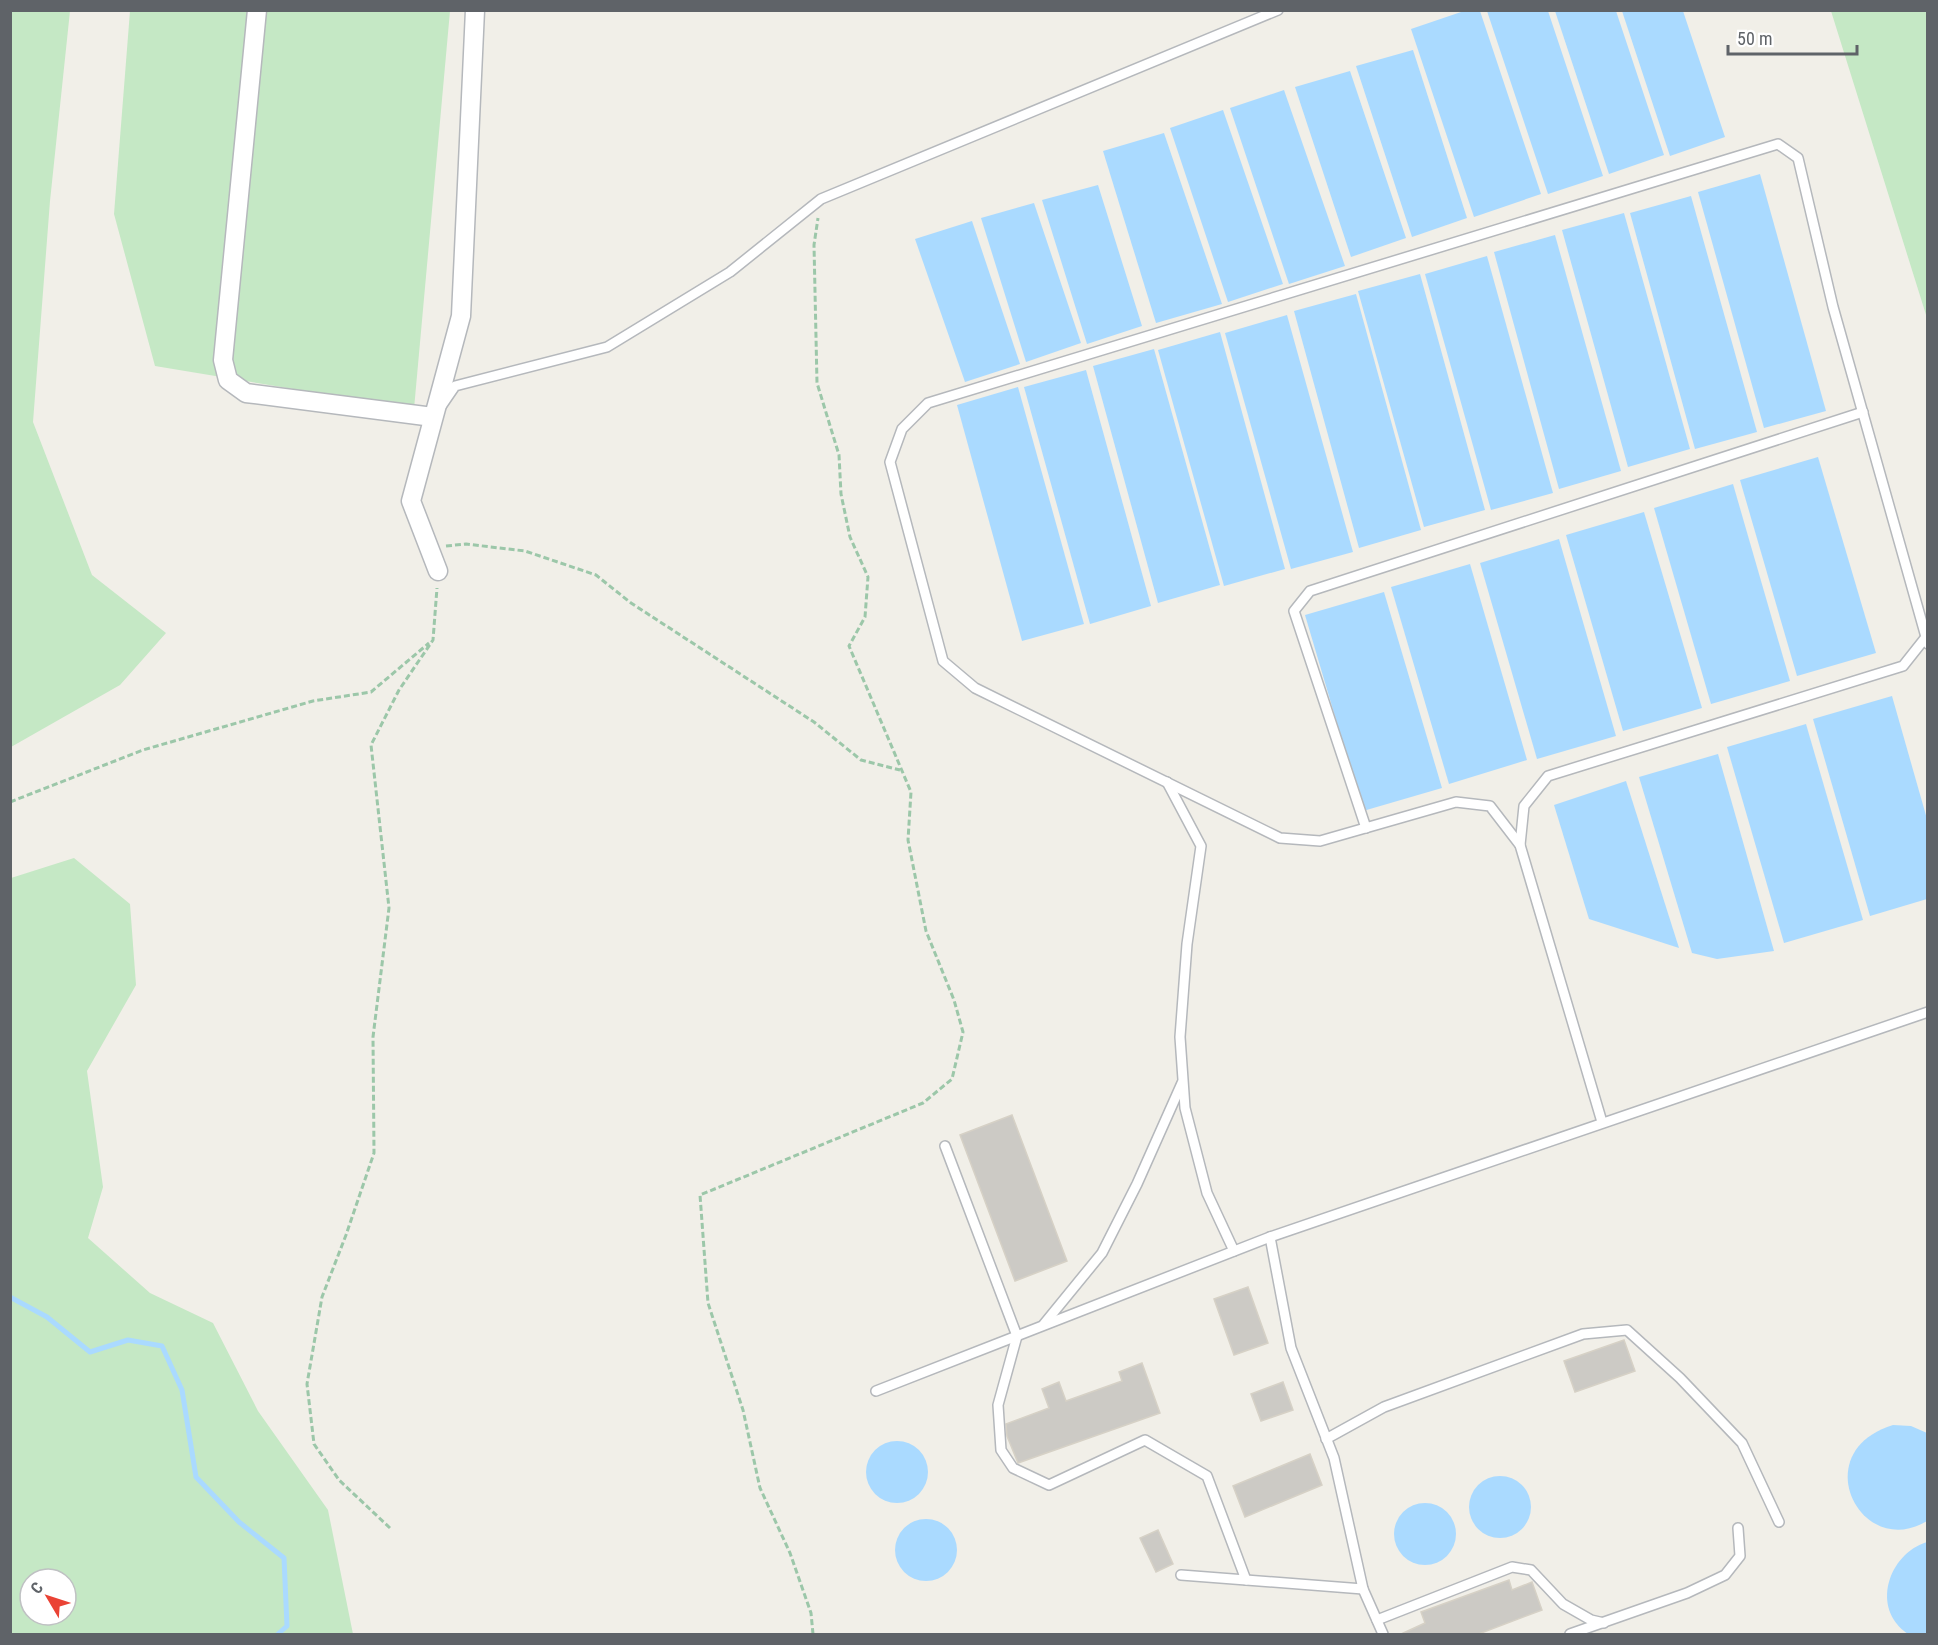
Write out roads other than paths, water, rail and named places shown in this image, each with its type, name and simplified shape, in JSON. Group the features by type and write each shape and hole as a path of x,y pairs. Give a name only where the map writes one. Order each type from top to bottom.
{"street":[{"path":"256,10 223,360 228,380 246,393 433,417"},
{"path":"438,571 411,501 461,316 475,10"}],"lane":[{"path":"433,417 455,386 607,347 730,272 821,199 1278,10"},
{"path":"1520,845 1524,806 1548,776 1903,666 1927,640 1833,307 1798,158 1778,144 928,403 902,429 890,462 943,661 975,688 1280,838 1320,841 1456,802 1491,807 1520,845 1602,1122"},
{"path":"1366,828 1294,611 1310,591 1863,412"},
{"path":"1167,782 1201,846 1187,944 1180,1037 1185,1108 1207,1193 1234,1251"},
{"path":"876,1391 1270,1237 1928,1012"},
{"path":"1042,1326 1102,1253 1137,1184 1183,1080"},
{"path":"945,1146 1017,1336 998,1405 1001,1450 1013,1468 1050,1485 1145,1440 1207,1476 1246,1580"},
{"path":"1270,1237 1291,1348 1334,1458 1363,1589 1383,1635"},
{"path":"1326,1439 1395,1403 1583,1334 1627,1330 1680,1378 1742,1443 1779,1522"},
{"path":"1570,1635 1687,1593 1725,1575 1740,1556 1738,1528"},
{"path":"1377,1620 1512,1567 1531,1570 1563,1604 1591,1620 1604,1623"},
{"path":"1181,1575 1363,1589"}],"water":[{"path":"1464,11 1480,11 1541,194 1474,217 1411,29"},
{"path":"1487,11 1548,11 1603,176 1548,194"},
{"path":"1555,11 1616,11 1664,155 1609,174"},
{"path":"1622,11 1683,11 1725,137 1670,156"},
{"path":"1413,50 1467,218 1412,237 1356,66"},
{"path":"1350,71 1406,238 1351,257 1295,87"},
{"path":"1284,90 1345,266 1289,284 1230,108"},
{"path":"1223,110 1283,284 1228,302 1170,128"},
{"path":"1164,133 1222,304 1156,323 1103,151"},
{"path":"1760,174 1826,411 1764,428 1698,192"},
{"path":"1098,185 1142,326 1087,344 1042,200"},
{"path":"1691,196 1757,432 1695,449 1630,213"},
{"path":"1034,203 1081,343 1026,362 981,218"},
{"path":"1624,213 1690,449 1628,467 1562,230"},
{"path":"972,221 1020,364 965,382 915,239"},
{"path":"1555,235 1621,471 1559,489 1494,252"},
{"path":"1487,256 1553,493 1491,510 1425,274"},
{"path":"1420,274 1485,510 1424,527 1358,291"},
{"path":"1356,294 1421,530 1359,548 1294,311"},
{"path":"1287,315 1353,552 1291,569 1225,333"},
{"path":"1220,332 1285,569 1224,586 1158,350"},
{"path":"1154,349 1220,585 1158,603 1093,366"},
{"path":"1086,370 1151,606 1090,624 1024,387"},
{"path":"1018,387 1084,624 1022,641 957,405"},
{"path":"1818,457 1876,653 1797,676 1740,480"},
{"path":"1733,484 1790,681 1711,704 1654,508"},
{"path":"1644,512 1702,708 1623,731 1566,535"},
{"path":"1559,539 1616,736 1537,759 1480,563"},
{"path":"1470,564 1527,760 1449,784 1391,587"},
{"path":"1384,592 1442,788 1363,811 1305,615"},
{"path":"1892,696 1927,819 1927,899 1870,916 1813,719"},
{"path":"1806,724 1863,920 1784,943 1727,747"},
{"path":"1718,754 1774,951 1717,959 1692,953 1639,777"},
{"path":"1626,781 1679,948 1589,919 1554,805"},
{"path":"1893,1425 1911,1426 1927,1433 1927,1521 1903,1529 1881,1527 1864,1515 1852,1498 1848,1478 1852,1457 1866,1439"},
{"path":"891,1441 903,1441 919,1450 926,1460 928,1472 926,1484 919,1494 903,1503 891,1503 880,1498 871,1489 866,1478 866,1466 871,1455 880,1446"},
{"path":"1494,1476 1506,1476 1522,1485 1529,1495 1531,1507 1529,1519 1522,1529 1506,1538 1494,1538 1483,1533 1474,1524 1469,1513 1469,1501 1474,1490 1483,1481"},
{"path":"1419,1503 1431,1503 1447,1512 1454,1522 1456,1534 1454,1546 1447,1556 1431,1565 1419,1565 1408,1560 1399,1551 1394,1540 1394,1528 1399,1517 1408,1508"},
{"path":"920,1519 932,1519 948,1528 955,1538 957,1550 955,1562 948,1572 932,1581 920,1581 909,1576 900,1567 895,1556 895,1544 900,1533 909,1524"},
{"path":"1927,1542 1927,1634 1908,1634 1896,1623 1889,1611 1887,1597 1889,1583 1902,1558 1913,1548"}],"waterway":[{"path":"10,1297 47,1317 90,1352 128,1340 162,1346 182,1390 196,1477 239,1522 284,1558 287,1626 278,1634"}]}
